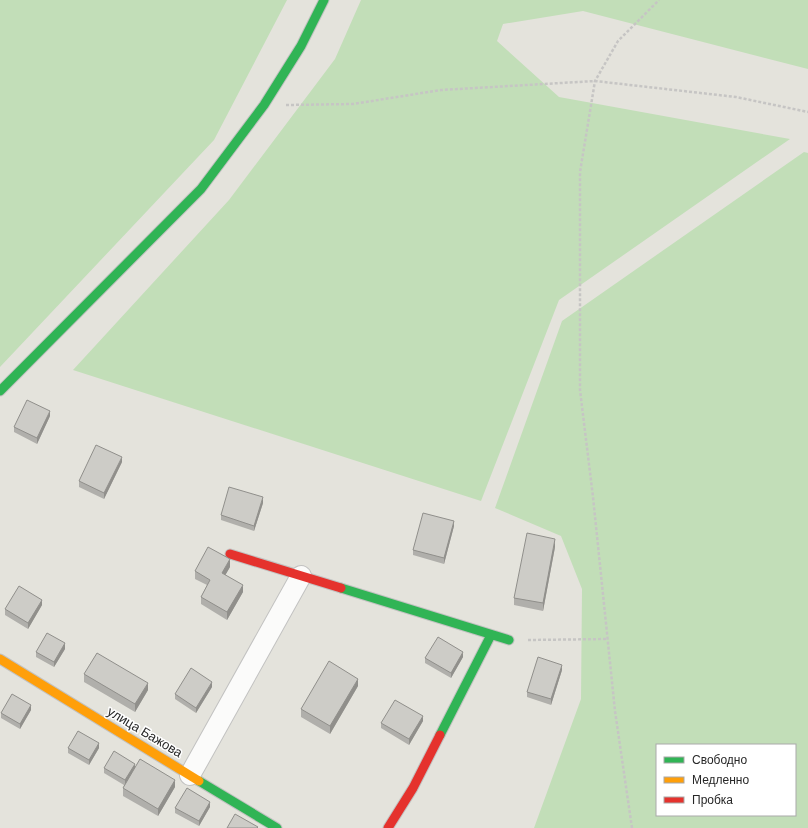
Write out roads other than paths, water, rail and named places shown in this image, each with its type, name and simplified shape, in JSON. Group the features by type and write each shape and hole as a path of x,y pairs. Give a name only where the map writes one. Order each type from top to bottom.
{"street":[{"path":"0,391 201,189 264,105 301,46 324,0"},
{"path":"230,554 509,640"},
{"path":"190,775 301,576"},
{"path":"388,828 413,788 491,635"},
{"name":"улица Бажова","path":"0,659 277,828"}]}
